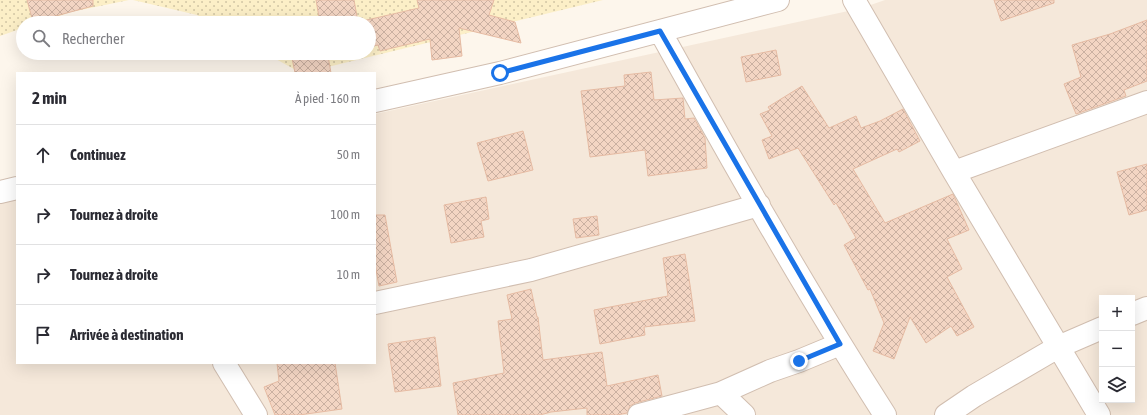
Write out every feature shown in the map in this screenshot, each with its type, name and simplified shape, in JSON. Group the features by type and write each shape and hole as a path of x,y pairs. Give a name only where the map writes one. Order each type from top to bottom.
{"street":[{"path":"376,101 500,73 778,0"},
{"path":"854,0 954,172 1099,415"},
{"path":"660,31 840,344 884,415"},
{"path":"954,172 1147,102"},
{"path":"0,192 16,188"},
{"path":"376,303 532,270 759,205"},
{"path":"1135,313 1147,308"},
{"path":"946,415 974,396 1058,347 1099,329"},
{"path":"639,415 721,393 770,371 840,344"},
{"path":"225,364 256,415"},
{"path":"721,393 744,415"}],"shaded area":[{"path":"885,0 1147,0 1147,415 0,415 0,196 16,193 16,364 376,364 376,114 862,8"}],"sand":[{"path":"0,0 129,0 71,12 59,16 16,16 16,30 0,36"},
{"path":"133,0 603,0 376,55 376,16 197,15"},
{"path":"278,60 356,60 307,72 299,72"}],"building":[{"path":"27,0 93,0 93,6 56,16 31,16"},
{"path":"316,0 354,0 357,16 319,16"},
{"path":"417,0 494,0 489,15 515,22 521,43 459,28 462,56 432,60 430,39 380,51 378,45 376,45 376,18 419,8"},
{"path":"994,0 1054,0 1054,3 1001,21"},
{"path":"1147,20 1147,81 1124,90 1126,96 1076,114 1064,84 1081,77 1072,45 1110,34"},
{"path":"776,50 781,75 746,82 741,57"},
{"path":"292,60 329,60 331,72 295,72"},
{"path":"651,72 654,100 683,98 685,119 694,118 705,138 707,168 648,176 645,150 590,157 581,91 625,86 624,75"},
{"path":"802,86 829,128 856,116 861,128 880,121 903,109 920,141 899,152 897,149 853,169 885,223 953,194 969,230 947,239 962,269 947,277 974,327 957,336 951,326 926,343 910,317 894,359 873,351 884,323 870,289 868,290 844,245 856,238 836,203 834,205 798,148 769,159 762,140 772,136 760,114 770,110 768,107"},
{"path":"523,131 533,170 488,181 477,143"},
{"path":"1147,164 1147,210 1129,215 1117,172"},
{"path":"486,197 489,219 481,221 484,237 451,243 444,205"},
{"path":"376,215 385,215 397,282 379,286 376,270"},
{"path":"597,216 599,235 576,238 573,219"},
{"path":"685,254 695,321 644,327 645,335 600,344 594,310 668,296 663,258"},
{"path":"531,289 538,317 543,360 602,352 607,386 658,375 662,396 635,403 630,406 627,413 617,415 587,415 587,408 551,412 540,415 458,415 453,383 504,373 498,321 512,319 507,295"},
{"path":"435,337 441,386 395,392 388,344"},
{"path":"277,364 335,364 342,409 299,415 275,415 264,387 279,381"}],"route":[{"path":"500,73 660,31 703,109 840,344 799,361"}]}
